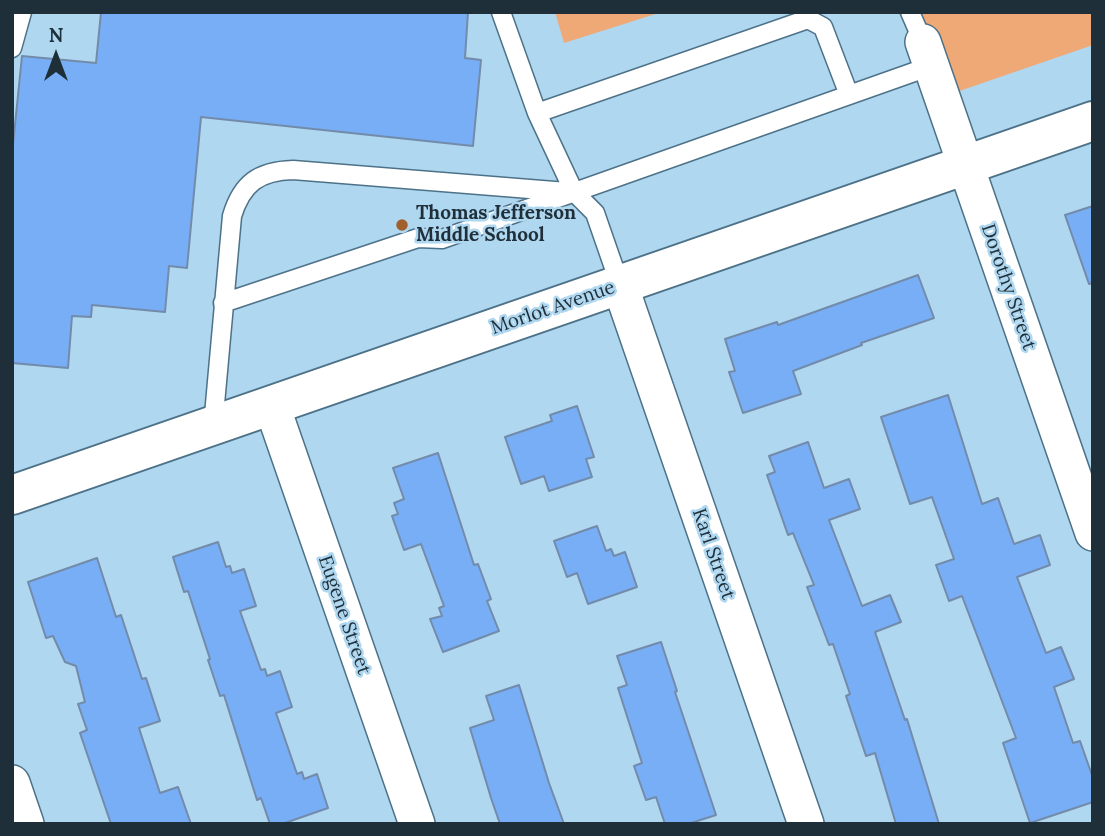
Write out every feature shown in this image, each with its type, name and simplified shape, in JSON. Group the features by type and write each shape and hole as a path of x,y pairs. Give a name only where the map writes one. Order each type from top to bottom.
{"street":[{"name":"Dorothy Street","path":"921,40 1092,528"},
{"name":"Morlot Avenue","path":"12,495 1093,121"},
{"name":"Karl Street","path":"620,285 806,824"},
{"name":"Eugene Street","path":"272,406 417,824"},
{"path":"12,783 26,824"}],"lane":[{"path":"12,48 22,12"},
{"path":"501,12 537,113 574,192 595,213 620,285"},
{"path":"537,113 808,19 822,27 849,95"},
{"path":"223,303 418,239 442,239 849,95 921,40"},
{"path":"213,426 229,238 237,200 256,178 267,173 293,170 574,192"}],"shaded area":[{"path":"555,12 662,12 564,43"},
{"path":"897,12 1093,12 1093,45 942,97 923,42"}],"building":[{"path":"101,12 468,12 465,58 481,60 473,146 201,117 187,268 169,266 165,312 92,305 91,317 72,316 68,368 12,363 12,154 22,56 96,63"},
{"path":"1093,206 1093,283 1089,284 1065,215"},
{"path":"918,275 934,318 861,343 862,345 793,371 801,394 743,413 729,372 735,371 725,339 777,322 778,325"},
{"path":"948,395 982,504 998,498 1014,544 1040,535 1050,565 1017,577 1046,653 1061,647 1074,679 1054,687 1073,743 1080,741 1093,778 1093,802 1030,823 1003,743 1016,738 962,596 949,601 936,565 954,559 932,497 910,504 881,417"},
{"path":"577,406 594,457 586,459 592,477 549,491 544,476 521,484 505,437 552,421 550,415"},
{"path":"808,442 824,488 849,479 860,509 829,520 862,606 890,595 901,622 875,632 905,720 907,719 939,824 896,824 875,753 866,756 846,696 850,694 833,644 829,645 807,587 814,585 793,533 788,535 767,475 775,472 769,456"},
{"path":"438,453 474,565 478,564 491,599 487,601 499,631 443,652 430,619 442,616 439,608 444,606 421,544 404,550 392,516 398,514 394,503 404,499 393,468"},
{"path":"597,526 606,551 611,549 614,556 625,552 637,587 588,604 577,573 567,577 554,541"},
{"path":"218,542 226,567 230,566 232,573 244,569 256,606 240,611 261,670 265,669 267,676 280,671 292,707 276,713 297,774 302,772 304,779 317,774 328,808 282,824 270,824 261,798 257,800 224,695 220,696 188,591 184,592 173,557"},
{"path":"97,558 116,617 121,615 142,679 146,678 160,721 139,728 160,793 178,787 191,824 111,824 80,733 87,730 78,704 85,702 76,666 65,662 53,636 46,638 28,582"},
{"path":"661,642 716,815 688,824 665,824 656,797 646,800 634,766 642,763 618,688 627,685 617,656"},
{"path":"519,685 564,824 500,824 491,798 470,728 494,720 486,696"}],"place":[{"name":"Thomas Jefferson Middle School","path":"402,225"}]}
